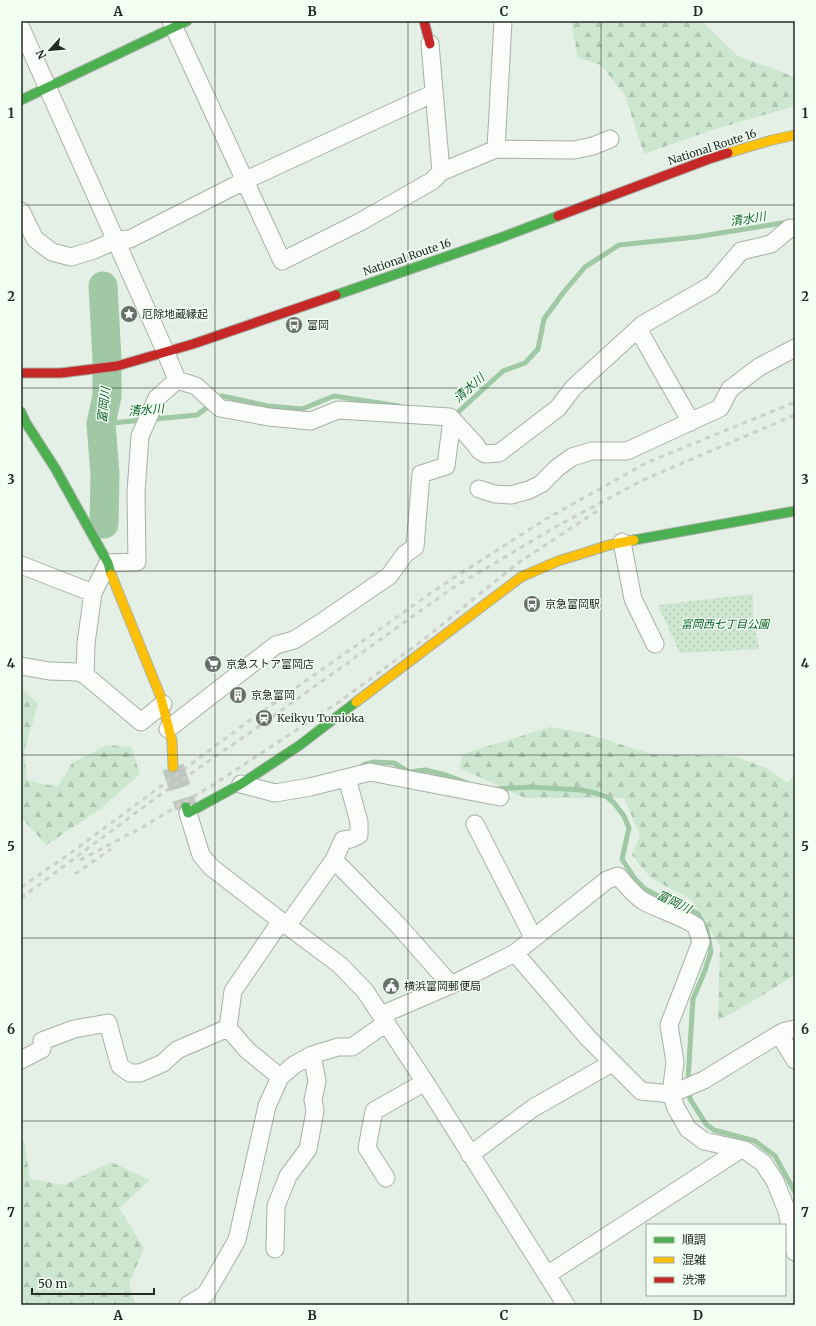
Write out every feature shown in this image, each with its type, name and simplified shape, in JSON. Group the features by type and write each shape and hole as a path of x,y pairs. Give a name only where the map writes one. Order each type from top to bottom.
{"main road":[{"path":"424,21 430,44"},
{"path":"21,100 177,23"},
{"name":"National Route 16","path":"21,373 61,373 117,366 193,344 500,238 708,159 772,140 795,136"},
{"path":"21,412 26,423 55,468 108,563 115,585 163,704 172,741 173,767"},
{"path":"187,810 241,784 300,745 521,577 547,565 601,547 622,542 795,512"}],"street":[{"path":"496,149 503,21"},
{"path":"177,23 244,181 282,262 360,222 432,181 441,172 496,149 574,150 593,146 610,139"},
{"path":"21,28 166,352 177,380"},
{"path":"430,44 441,172"},
{"path":"21,211 35,239 52,252 71,257 94,250 116,240 130,239 244,181 434,93"},
{"path":"177,380 196,386 220,408 269,418 311,420 338,410 450,417 479,450 485,454 499,453 558,408 573,388 638,329 712,285 741,251 771,244 790,228 795,229"},
{"path":"638,329 691,422"},
{"path":"479,489 495,494 511,495 529,490 541,484 572,457 592,451 627,450 691,422 720,408 730,389 759,367 795,348"},
{"path":"85,675 86,643 94,593 108,563 137,562 136,492 140,436 157,398 177,380"},
{"path":"168,728 276,645 294,640 389,576 405,554 415,547 421,474 446,466 452,419"},
{"path":"622,542 633,599 655,644"},
{"path":"21,565 94,593"},
{"path":"21,666 48,671 78,672 85,675 141,722 163,704"},
{"path":"241,784 275,793 310,787 370,772 500,797"},
{"path":"280,1077 247,1050 228,1028 233,991 334,860 343,840 351,839 359,835 359,822 348,778"},
{"path":"187,810 201,855 212,867 284,924 340,965 365,991 425,1082 566,1305"},
{"path":"475,824 534,937"},
{"path":"334,860 398,925 451,985"},
{"path":"188,1305 206,1294 237,1240 267,1106 280,1077 294,1065 312,1055 338,1047 352,1047 384,1019 515,953 607,880 618,876 632,892 644,901 684,918 696,926 700,942 669,1026 675,1062 671,1094 676,1108 688,1129 704,1141 745,1150 763,1163 775,1181 787,1211 795,1252"},
{"path":"515,953 588,1038 641,1091 671,1094 704,1080 779,1034 785,1031 795,1030"},
{"path":"21,1060 42,1049 42,1041 74,1029 108,1023 114,1049 120,1066 130,1072 140,1073 163,1063 177,1050 228,1028"},
{"path":"779,1034 795,1060"},
{"path":"275,1249 276,1206 288,1176 308,1148 315,1111 314,1100 317,1080 312,1055"},
{"path":"470,1155 534,1108 612,1063"},
{"path":"386,1178 367,1148 374,1111 425,1082"},
{"path":"547,1275 741,1149"}],"green space":[{"path":"571,21 701,21 738,56 795,77 795,106 712,130 644,154 625,95 601,65 578,58"},
{"name":"富岡西七丁目公園","path":"753,594 753,614 759,649 680,653 658,605"},
{"path":"21,689 38,704 24,752 27,780 58,787 72,763 107,745 131,747 140,774 98,811 46,845 21,817"},
{"path":"550,727 584,733 652,754 737,757 766,768 788,783 795,774 795,975 718,1021 720,946 692,900 651,878 632,855 640,835 624,798 525,798 460,768 463,754"},
{"path":"21,1139 24,1140 30,1179 64,1185 111,1162 150,1180 119,1208 144,1248 129,1284 136,1305 54,1305 51,1303 48,1305 21,1305"}],"waterway":[{"name":"清水川","path":"452,414 455,415 503,371 525,363 538,349 544,319 563,293 585,267 619,245 696,237 788,222"},
{"name":"富岡川","path":"103,286 107,359 107,396 101,424 105,474 104,524"},
{"name":"清水川","path":"101,424 197,415 222,396 268,406 302,409 334,396 399,406"},
{"name":"富岡川","path":"363,765 374,762 394,763 409,772 425,770 446,775 467,783"},
{"name":"富岡川","path":"496,789 530,787 582,790 607,797 614,803 624,816 629,828 622,859 635,879 645,889 662,898 679,903 698,914 707,930 711,952 693,999 688,1079 690,1099 706,1124 714,1130 755,1141 775,1156 795,1192"}],"tunnel":[{"path":"173,767 186,807"}],"railway":[{"path":"21,887 68,855 253,718 441,586 546,519 646,463 795,402"},
{"path":"21,898 157,797 451,589 557,526 643,480 795,415"},
{"path":"80,860 141,828 216,783 339,702 423,640 518,563 600,509"},
{"path":"75,874 111,849"}],"traffic: fast":[{"path":"21,100 187,21"},
{"path":"336,295 500,238 558,216"},
{"path":"21,412 26,423 55,468 108,563 111,574"},
{"path":"634,540 795,511"},
{"path":"186,807 188,813 241,784 300,745 356,702"}],"traffic: slow":[{"path":"728,153 795,135"},
{"path":"356,702 521,577 558,561 609,545 634,540"},
{"path":"111,574 160,695 172,741 173,767"}],"traffic: jam":[{"path":"424,21 430,44"},
{"path":"558,216 728,153"},
{"path":"21,373 61,373 117,366 193,344 336,295"}],"place":[{"name":"厄除地蔵縁起","path":"129,314"},
{"name":"富岡","path":"294,325"},
{"name":"京急富岡駅","path":"532,604"},
{"name":"京急ストア富岡店","path":"213,664"},
{"name":"京急富岡","path":"238,695"},
{"name":"Keikyu Tomioka","path":"264,718"},
{"name":"横浜富岡郵便局","path":"391,986"}]}
